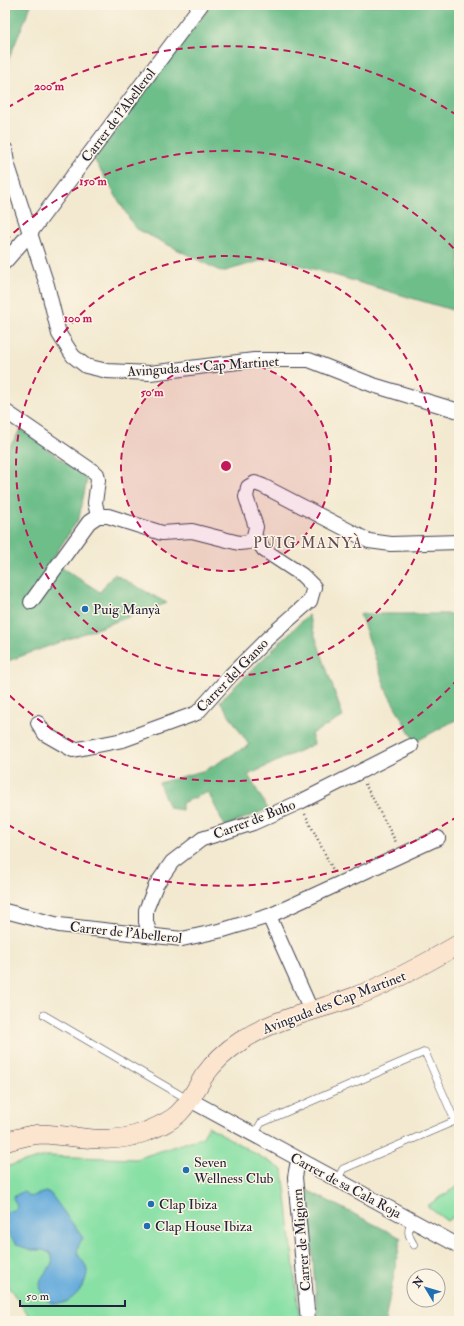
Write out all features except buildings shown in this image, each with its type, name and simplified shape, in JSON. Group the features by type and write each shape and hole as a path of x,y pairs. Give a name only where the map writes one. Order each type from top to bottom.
{"street":[{"name":"Carrer de l'Abellerol","path":"5,262 30,233 201,5"},
{"name":"Avinguda des Cap Martinet","path":"5,149 7,163 47,285 59,334 73,356 86,366 107,371 150,373 254,360 309,360 373,385 459,412"},
{"path":"5,411 97,474 98,480 95,503 98,516"},
{"path":"31,602 89,522 98,516 108,516 162,533 192,531 239,543 249,542 254,536 256,527 246,497 248,487 255,484 263,486 369,541 391,544 459,542"},
{"name":"Carrer del Ganso","path":"38,723 45,734 73,750 123,740 197,713 231,675 268,638 310,601 314,587 302,575 264,550 254,536"},
{"name":"Carrer de Buho","path":"150,934 146,922 146,910 156,885 172,862 202,839 253,822 300,802 411,746"},
{"name":"Carrer de l'Abellerol","path":"5,911 59,925 150,934 182,939 223,930 269,916 438,838"},
{"path":"269,916 312,1010"},
{"name":"Avinguda des Cap Martinet","path":"5,1142 24,1136 43,1134 95,1140 119,1138 143,1133 164,1123 178,1114 190,1100 204,1076 219,1059 241,1040 267,1026 353,997 406,975 459,944"},
{"name":"Carrer de sa Cala Roja","path":"190,1100 459,1246"},
{"name":"Carrer de Migjorn","path":"300,1161 297,1166 295,1177 308,1321"}],"lane":[{"path":"44,1015 190,1100"},
{"path":"254,1135 261,1123 425,1052 455,1121 343,1169 337,1180"},
{"path":"413,1220 408,1227 408,1235 414,1245"}],"path":[{"path":"359,772 402,855"},
{"path":"300,802 340,884"}],"green space":[{"path":"5,5 31,5 5,68"},
{"path":"206,5 459,5 459,312 273,257 222,272 135,228 94,159 207,11"},
{"path":"21,429 87,479 79,518 51,561 100,592 114,574 167,603 5,662 5,621 10,608 5,606 5,454"},
{"path":"360,614 459,614 459,718 415,742 387,692"},
{"path":"308,615 343,717 311,734 314,744 248,775 268,809 225,826 208,792 182,803 182,810 169,808 159,783 206,770 249,745 220,701"},
{"name":"Clap House Ibiza","path":"208,1126 283,1170 300,1321 33,1321 5,1282 5,1167 46,1156 136,1159 203,1137"},
{"path":"459,1185 459,1212 447,1221 427,1206"},
{"path":"307,1190 401,1238 385,1321 318,1321"}],"water":[{"path":"23,1191 30,1197 45,1192 50,1193 83,1238 79,1244 78,1253 86,1267 86,1277 84,1283 76,1294 65,1302 59,1304 53,1303 44,1297 41,1291 41,1279 52,1263 50,1253 43,1250 28,1250 15,1243 5,1229 5,1212 15,1210 17,1206 13,1199"}],"place":[{"name":"Puig Manyà","path":"85,609"},
{"name":"Seven Wellness Club","path":"186,1170"},
{"name":"Clap Ibiza","path":"151,1204"},
{"name":"Clap House Ibiza","path":"147,1226"}],"district":[{"name":"PUIG MANYÀ","path":"308,543"}]}
